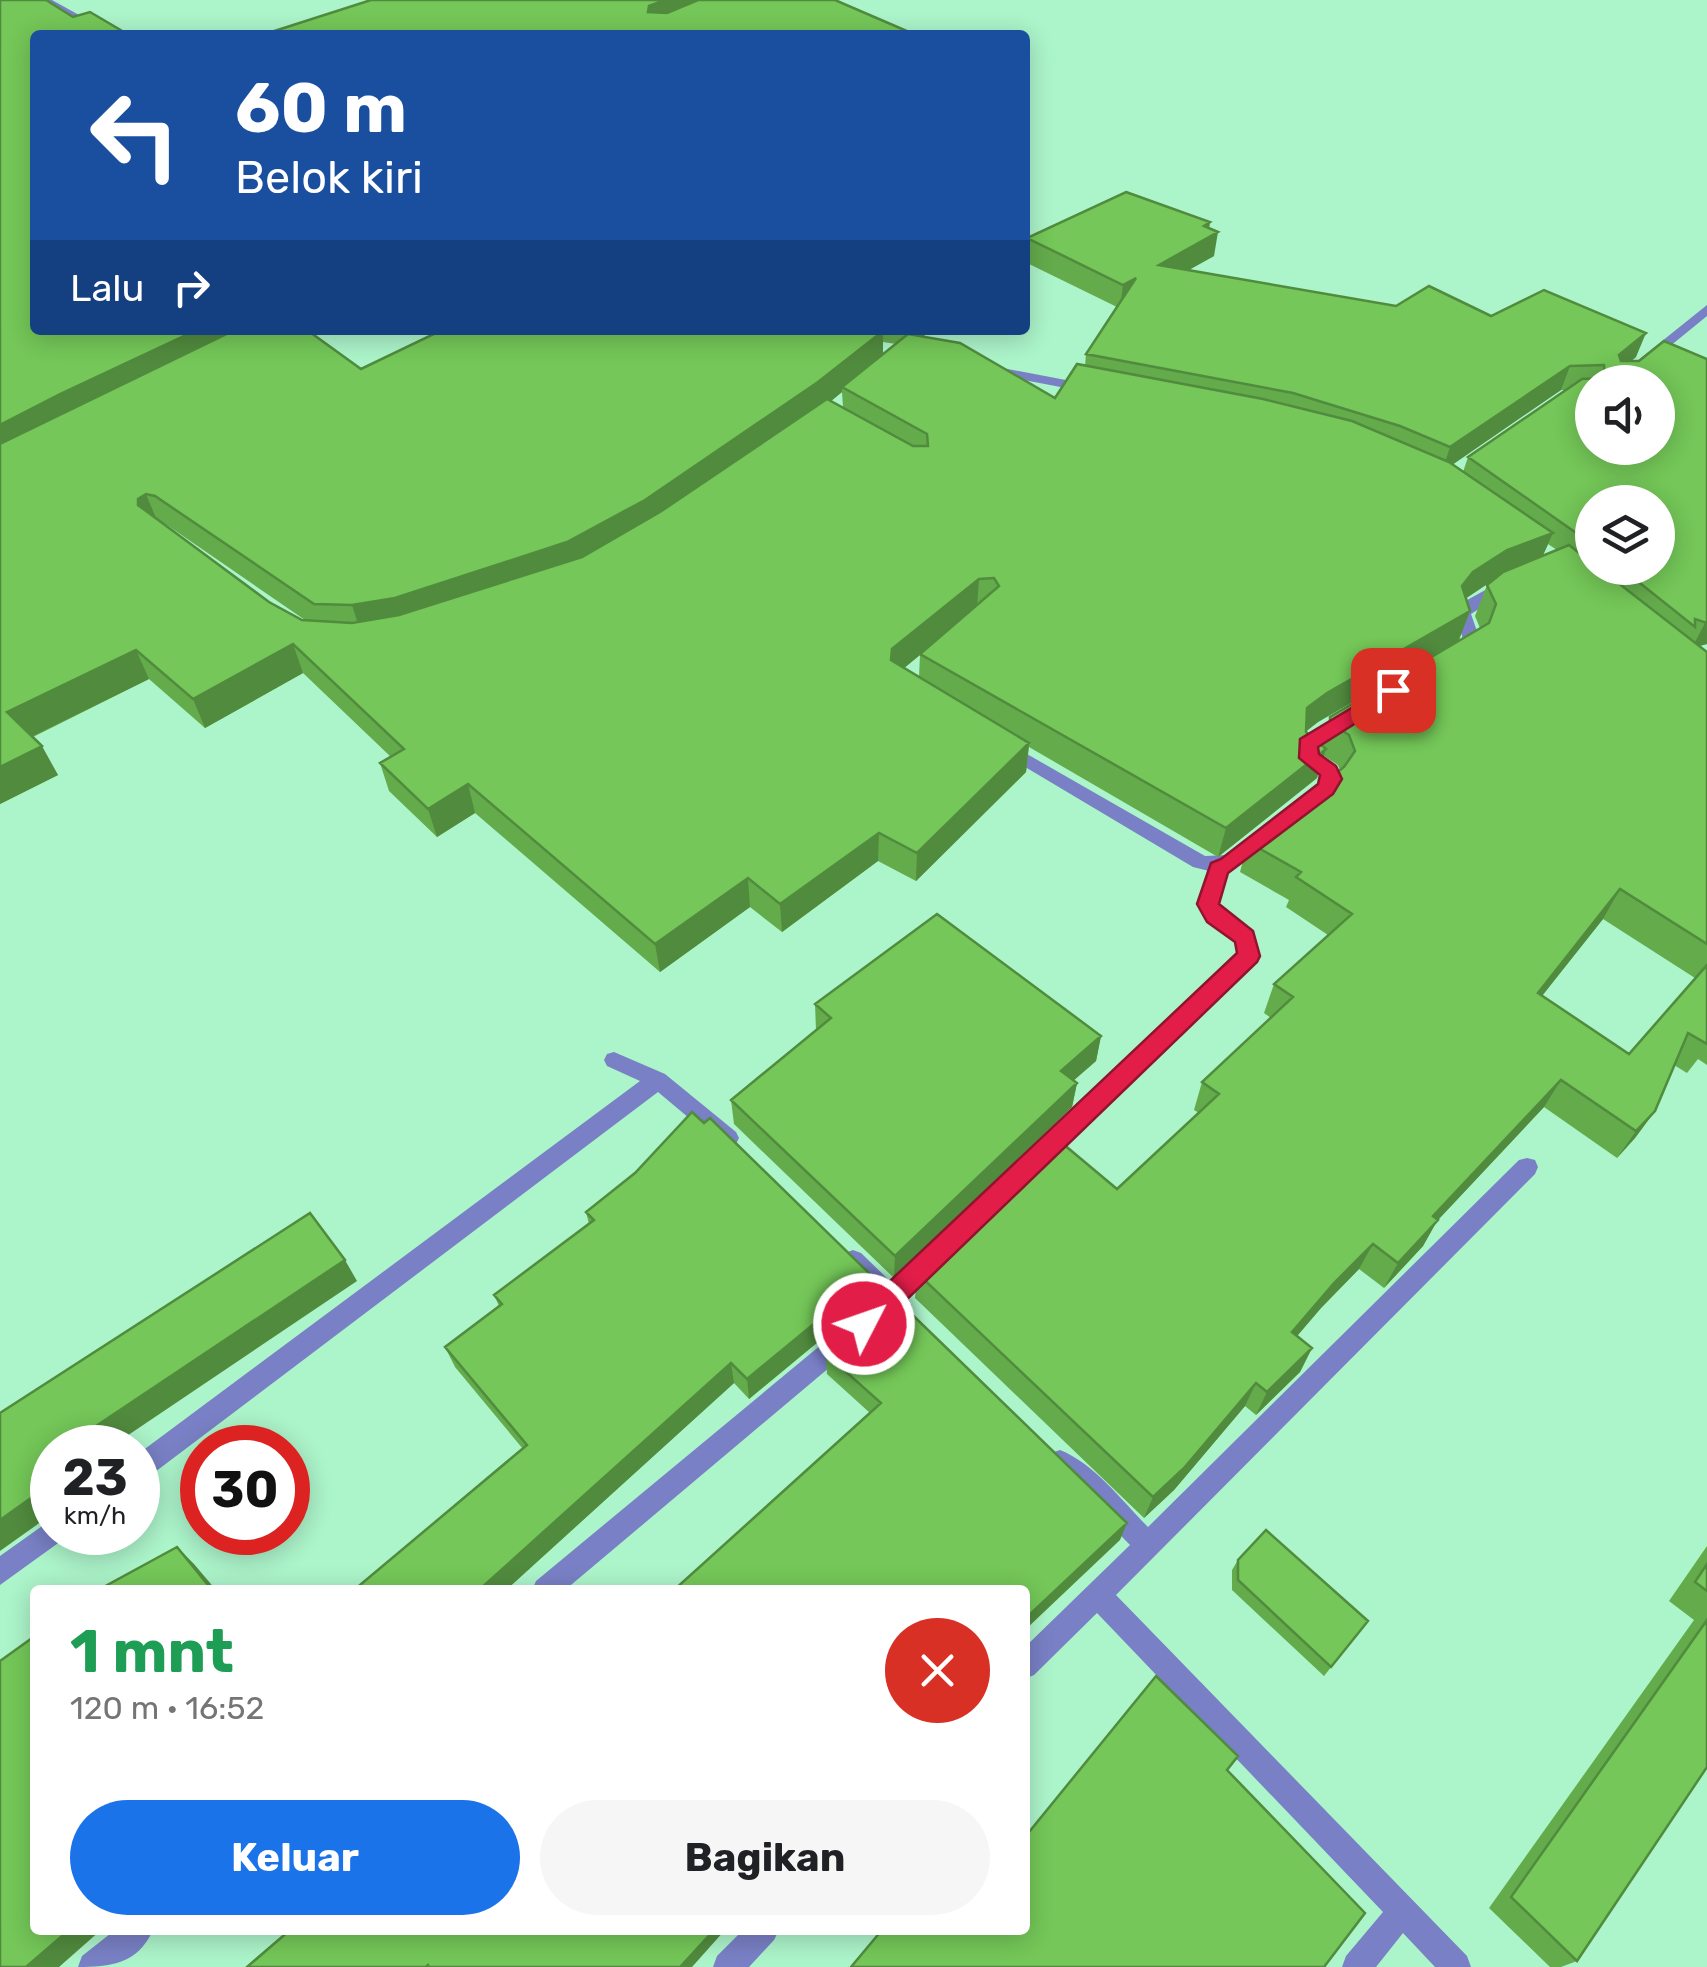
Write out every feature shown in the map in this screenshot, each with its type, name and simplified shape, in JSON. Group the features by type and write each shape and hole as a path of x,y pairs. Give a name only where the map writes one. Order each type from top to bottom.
{"street":[{"path":"44,0 101,30"},
{"path":"1639,365 1707,309"},
{"path":"962,364 1112,392"},
{"path":"1444,661 1472,640 1463,614 1466,608 1494,589 1520,578"},
{"path":"1304,806 1332,779 1329,771 1310,758 1307,744 1360,709"},
{"path":"982,734 1200,862 1219,868"},
{"path":"1021,1176 1249,956 1245,938 1215,916 1208,904 1219,868 1274,830"},
{"path":"614,1060 658,1080 749,1158"},
{"path":"160,1453 658,1080"},
{"path":"1030,1661 1526,1167"},
{"path":"551,1585 893,1300 950,1244"},
{"path":"839,1246 920,1326"},
{"path":"1039,1443 1089,1485 1148,1545"},
{"path":"0,1572 30,1549"},
{"path":"1099,1596 1456,1967"},
{"path":"1357,1967 1402,1910"},
{"path":"93,1967 132,1935"},
{"path":"728,1967 759,1935"}],"building":[{"path":"0,0 46,0 73,17 90,12 121,30 30,30 30,335 186,335 0,425"},
{"path":"371,0 665,0 649,6 648,12 667,13 698,0 835,0 904,30 278,30"},
{"path":"1126,192 1210,222 1204,226 1218,232 1159,265 1396,306 1429,286 1491,316 1544,290 1646,333 1619,355 1621,361 1639,361 1664,341 1707,359 1707,623 1695,619 1695,627 1642,585 1675,585 1675,485 1575,485 1575,532 1468,457 1575,384 1575,465 1675,465 1675,365 1570,366 1450,447 1400,426 1293,393 1086,354 1136,278 1123,285 1030,237"},
{"path":"225,335 314,335 361,369 432,335 878,335 818,382 645,500 567,542 395,598 352,605 314,604 155,496 146,494 138,499 138,505 269,602 302,620 352,623 399,615 582,557 660,512 827,399 913,446 928,446 927,434 842,387 907,335 914,335 960,343 1055,398 1077,364 1263,399 1352,421 1449,462 1553,533 1507,550 1473,572 1462,586 1470,611 1307,708 1306,732 1326,749 1226,828 920,654 999,586 994,578 979,579 892,649 891,660 1029,743 917,853 879,833 780,904 748,878 655,944 468,784 428,809 380,763 404,749 293,644 193,699 136,650 7,712 42,746 0,767 0,444"},
{"path":"1569,545 1575,550 1575,585 1621,585 1707,652 1707,944 1620,889 1538,993 1629,1054 1707,965 1707,1044 1688,1033 1655,1111 1636,1131 1561,1080 1433,1216 1438,1220 1398,1263 1373,1244 1334,1283 1292,1332 1312,1348 1267,1392 1256,1383 1184,1468 1153,1497 917,1273 1056,1138 1117,1189 1219,1094 1202,1082 1293,997 1274,984 1352,914 1296,877 1301,872 1248,842 1344,767 1355,751 1349,735 1330,722 1330,717 1489,623 1496,604 1487,585 1503,572"},
{"path":"937,914 1101,1036 1061,1071 1077,1083 895,1256 731,1100 831,1018 815,1004"},
{"path":"692,1112 704,1123 710,1118 872,1276 747,1379 731,1363 485,1585 360,1585 527,1445 445,1347 502,1304 494,1295 594,1220 586,1212 635,1173"},
{"path":"310,1213 345,1260 98,1425 30,1425 30,1499 0,1520 0,1413"},
{"path":"894,1297 1127,1523 1030,1614 1030,1585 680,1585 881,1403 826,1354"},
{"path":"1266,1530 1368,1621 1331,1667 1238,1580 1238,1560"},
{"path":"177,1547 208,1585 107,1585"},
{"path":"1707,1564 1707,1591 1695,1582"},
{"path":"1707,1620 1707,1767 1577,1961 1511,1897"},
{"path":"30,1640 30,1935 63,1935 26,1967 0,1967 0,1661"},
{"path":"1156,1676 1238,1756 1227,1770 1365,1913 1324,1967 851,1967 878,1935 1030,1935 1030,1831"},
{"path":"284,1935 709,1935 680,1967 247,1967"}],"route":[{"path":"864,1324 1249,956 1245,938 1215,916 1208,904 1219,868 1229,865 1326,789 1332,779 1329,771 1310,758 1307,744 1393,690"}]}
